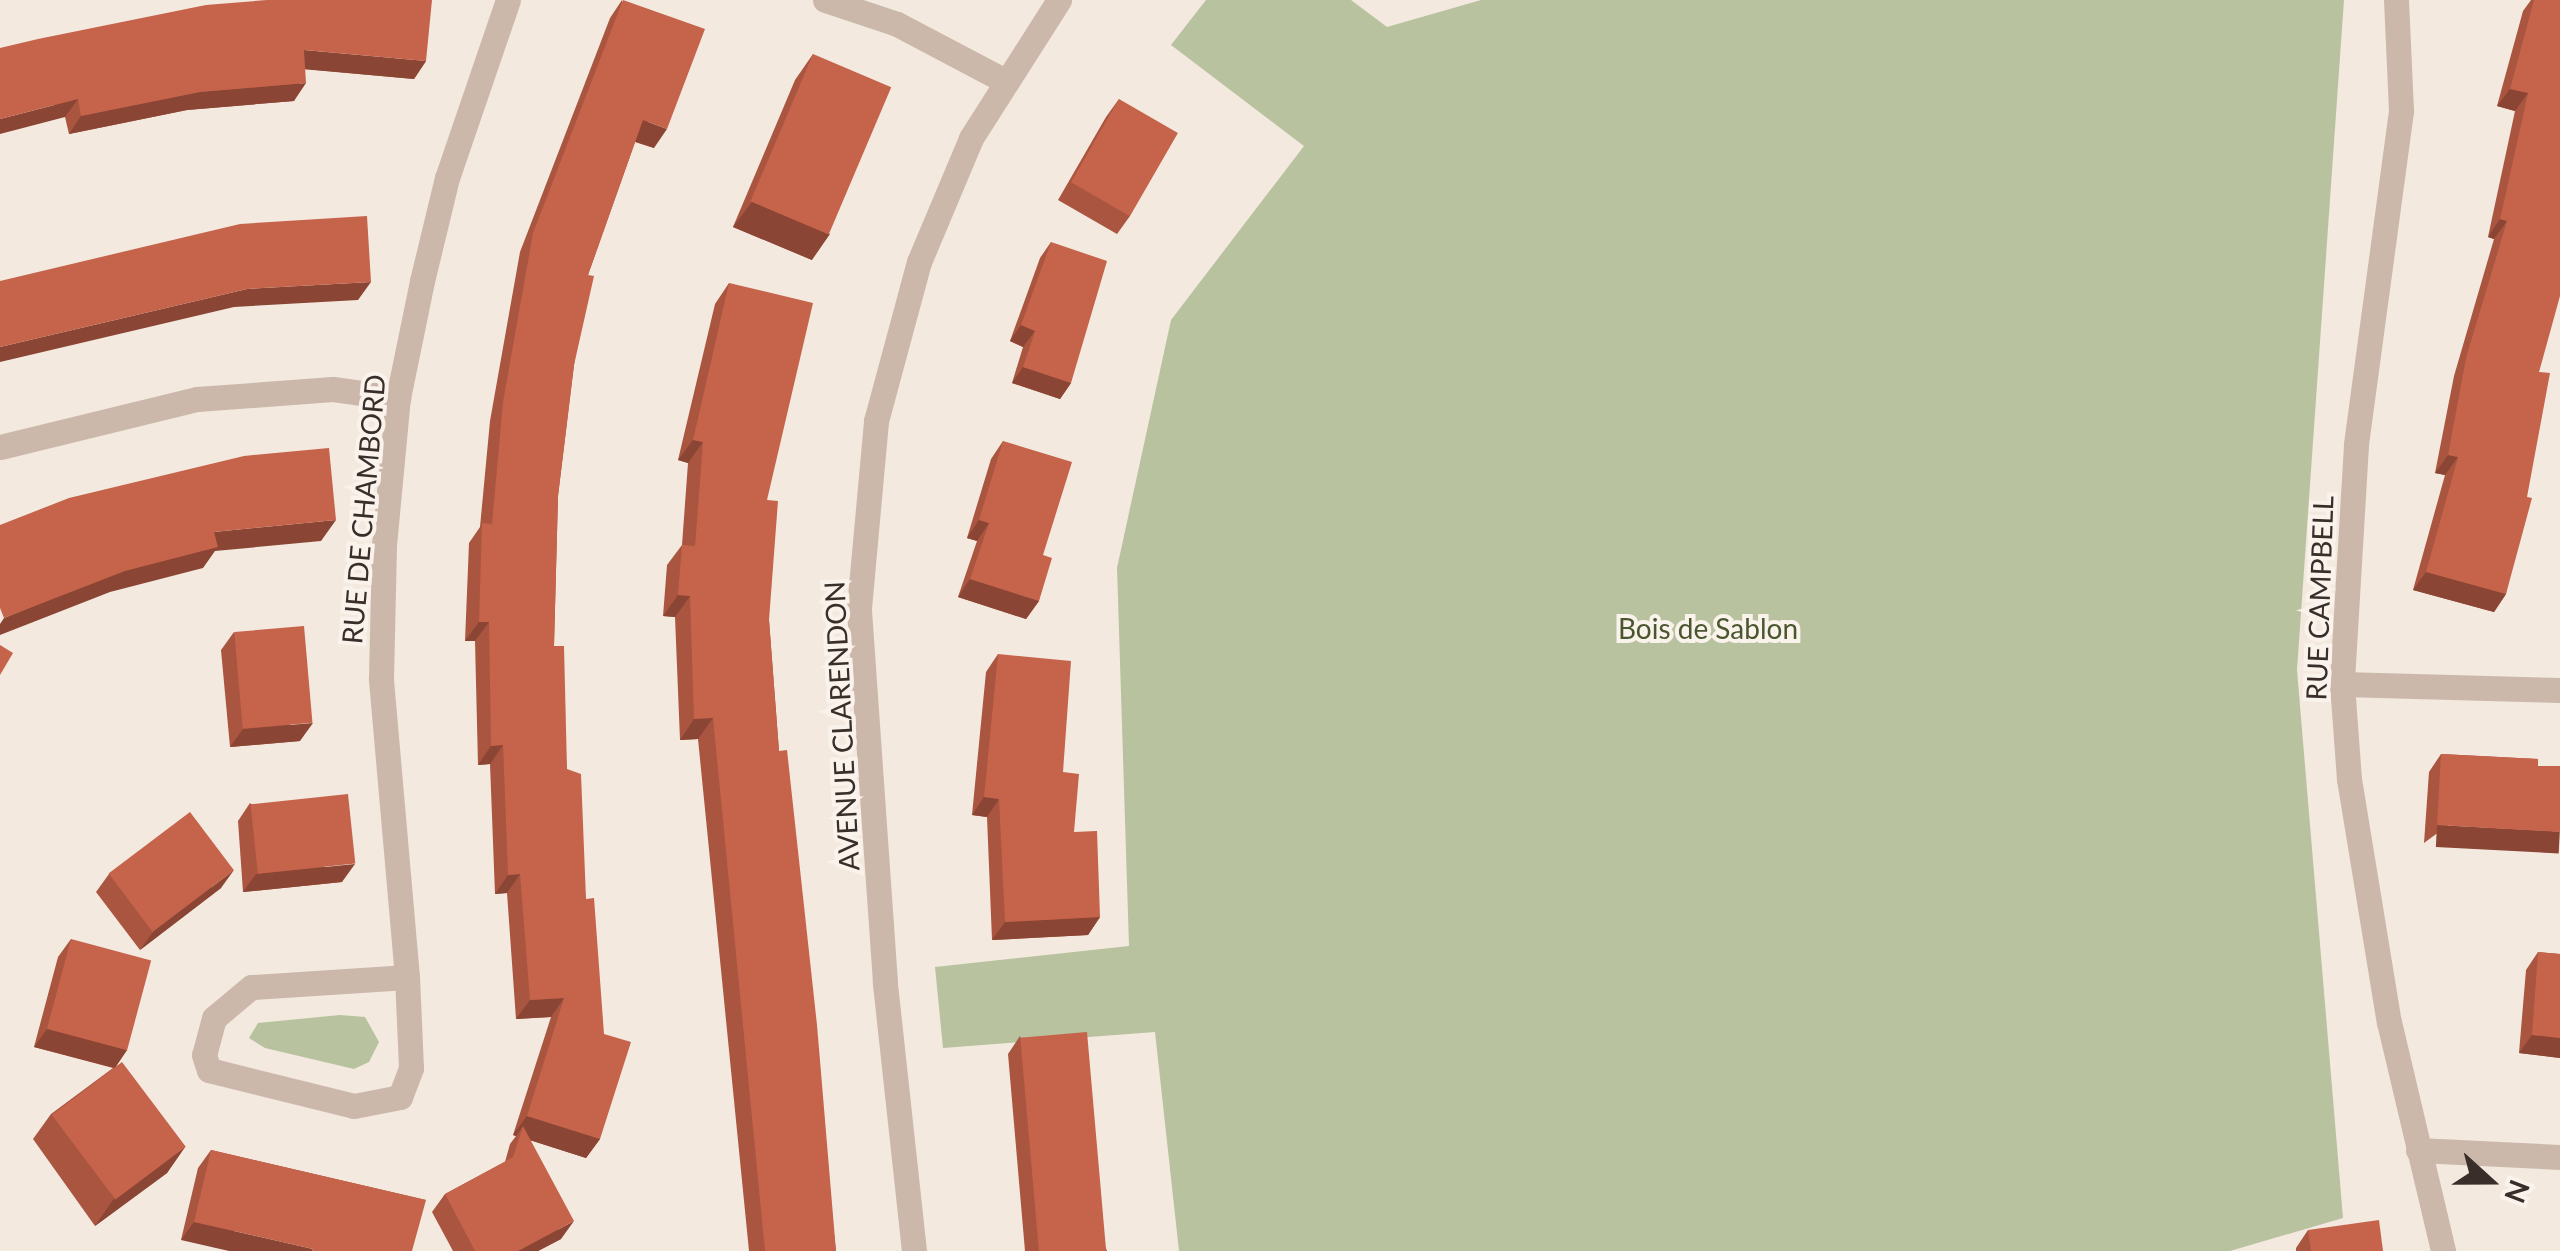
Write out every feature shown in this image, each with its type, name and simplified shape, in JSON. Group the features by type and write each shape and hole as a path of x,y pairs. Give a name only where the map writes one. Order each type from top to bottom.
{"street":[{"name":"RUE DE CHAMBORD","path":"406,977 251,987 214,1018 204,1055 209,1070 354,1106 400,1097 411,1068 406,977 380,678 398,398 447,178 508,0"},
{"path":"825,0 896,24 1005,80"},
{"name":"AVENUE CLARENDON","path":"914,1251 885,982 859,608 876,421 919,262 971,138 1059,0"},
{"name":"RUE CAMPBELL","path":"2396,0 2401,111 2356,445 2342,684 2356,816 2418,1150 2442,1251"},
{"path":"0,447 197,399 333,389 398,398"},
{"path":"2342,684 2560,690"},
{"path":"2418,1150 2560,1157"}],"green space":[{"name":"Bois de Sablon","path":"1206,0 1351,0 1387,27 1481,0 2344,0 2297,670 2343,1218 2230,1251 1179,1251 1155,1032 943,1048 935,967 1129,946 1117,568 1171,320 1304,146 1171,45"},
{"path":"340,1015 365,1017 379,1042 369,1062 354,1069 265,1048 249,1038 258,1023"}],"building":[{"path":"267,0 432,0 426,61 304,50 306,83 200,92 81,116 78,99 0,119 0,48 206,5"},
{"path":"623,0 705,29 667,129 643,120 588,275 594,276 574,365 558,496 554,646 564,646 567,769 581,774 586,899 594,898 604,1034 631,1042 600,1139 527,1116 564,998 530,1000 520,874 508,875 503,745 491,746 489,622 479,622 482,523 492,524 503,402 533,233"},
{"path":"2534,0 2560,0 2560,296 2539,372 2550,373 2527,497 2532,498 2506,594 2426,572 2458,457 2448,455 2466,358 2507,221 2500,219 2528,93 2510,89"},
{"path":"813,54 891,87 829,234 750,201"},
{"path":"1119,99 1178,133 1130,216 1071,182"},
{"path":"367,216 371,282 247,289 0,347 0,281 240,224"},
{"path":"1051,242 1107,261 1071,383 1023,367 1035,331 1021,325"},
{"path":"729,283 813,303 767,500 778,501 769,620 779,751 787,750 817,1025 836,1251 765,1251 713,718 694,719 690,596 678,595 682,545 695,546 703,442 693,440"},
{"path":"1003,441 1072,462 1043,555 1052,558 1039,601 970,579 989,523 979,520"},
{"path":"329,448 336,520 214,532 218,547 125,571 4,618 0,608 0,525 69,498 244,456"},
{"path":"304,626 312,723 243,729 234,632"},
{"path":"0,645 13,653 0,675"},
{"path":"998,654 1071,661 1063,772 1079,774 1074,832 1097,831 1100,917 1005,922 999,799 984,797"},
{"path":"2441,754 2538,759 2538,766 2560,766 2560,832 2437,825"},
{"path":"348,794 355,864 258,874 251,804"},
{"path":"190,812 234,870 152,932 109,873"},
{"path":"71,939 151,960 127,1050 47,1029"},
{"path":"2538,952 2560,954 2560,1038 2532,1035"},
{"path":"1087,1032 1106,1251 1039,1251 1020,1038"},
{"path":"122,1062 186,1147 116,1200 52,1115"},
{"path":"523,1126 574,1221 518,1251 475,1251 445,1194 513,1157"},
{"path":"211,1150 426,1200 412,1251 312,1251 194,1222"},
{"path":"2379,1220 2383,1251 2311,1251 2308,1230"}]}
